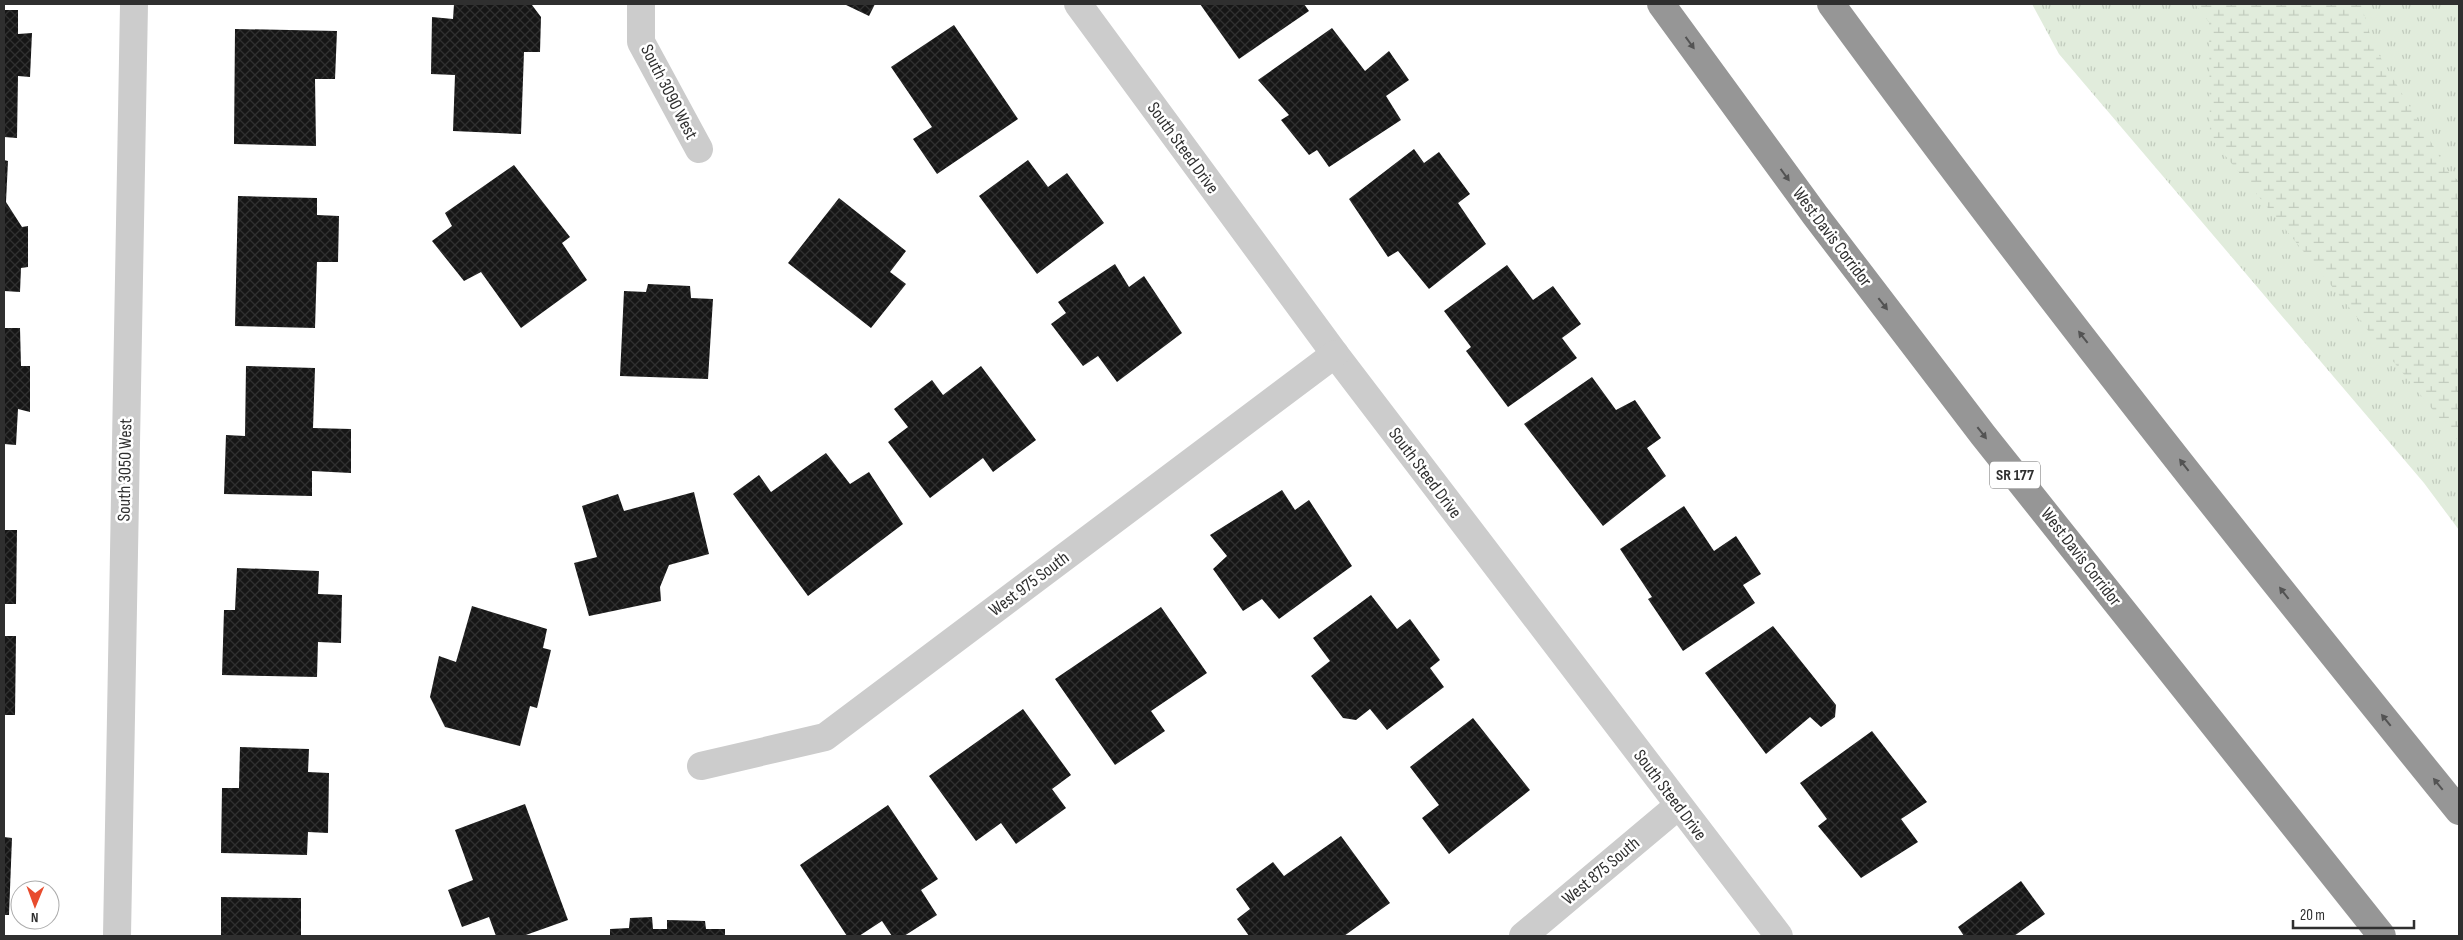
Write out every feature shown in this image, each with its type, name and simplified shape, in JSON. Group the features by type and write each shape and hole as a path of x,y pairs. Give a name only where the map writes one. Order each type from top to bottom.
{"highway":[{"name":"West Davis Corridor","path":"1661,4 1815,215 1971,419 2382,936"},
{"path":"1831,4 2036,278 2459,811"}],"street":[{"name":"South 3050 West","path":"117,936 134,4"},
{"name":"South 3090 West","path":"641,4 642,42 699,149"},
{"name":"South Steed Drive","path":"1078,4 1335,354 1779,936"},
{"name":"West 975 South","path":"701,766 825,737 1335,354"},
{"name":"West 875 South","path":"1523,936 1678,806"}],"green space":[{"path":"2032,4 2459,4 2459,530 2424,483 2059,54"},
{"path":"2195,4 2361,4 2373,45 2450,174 2459,181 2459,442 2210,137 2209,22"}],"building":[{"path":"454,4 532,5 541,17 540,52 524,52 521,134 453,131 455,75 431,74 432,17 453,19"},
{"path":"844,4 875,4 869,16"},
{"path":"1200,4 1304,4 1309,11 1239,59"},
{"path":"4,10 18,10 18,34 32,33 30,77 18,76 17,138 4,137"},
{"path":"954,25 1018,119 937,174 913,139 932,127 891,67"},
{"path":"1332,28 1365,71 1389,51 1409,80 1386,96 1401,120 1329,167 1317,150 1309,155 1281,120 1289,115 1258,80"},
{"path":"235,29 337,31 335,79 315,79 316,146 234,144"},
{"path":"1414,149 1424,163 1439,152 1470,194 1458,203 1486,244 1429,289 1398,251 1388,257 1349,199"},
{"path":"4,160 8,161 6,202 22,227 28,226 28,267 21,268 20,292 4,291"},
{"path":"1028,160 1048,187 1067,173 1104,223 1037,274 979,196"},
{"path":"514,165 570,237 562,243 587,280 521,328 481,272 464,281 432,241 452,226 445,213"},
{"path":"238,196 317,198 317,215 339,216 338,262 317,262 315,328 235,326"},
{"path":"839,198 906,251 890,272 906,284 871,328 788,263"},
{"path":"1115,264 1129,287 1144,276 1182,333 1117,382 1098,356 1083,366 1051,324 1066,313 1058,302"},
{"path":"1507,265 1533,300 1553,286 1581,324 1562,338 1577,358 1508,407 1466,351 1471,347 1444,311"},
{"path":"648,284 690,286 691,298 713,299 708,379 620,376 624,291 646,292"},
{"path":"4,328 20,328 21,366 30,366 30,412 18,409 16,445 4,444"},
{"path":"246,366 315,368 313,428 351,429 351,473 312,471 312,496 224,494 226,435 245,436"},
{"path":"981,366 1036,440 993,472 983,458 930,498 888,442 908,427 894,409 932,380 943,395"},
{"path":"1592,377 1616,410 1635,400 1661,438 1647,448 1666,476 1603,526 1524,424"},
{"path":"826,453 850,484 869,472 903,524 808,596 733,494 759,475 771,492"},
{"path":"1282,490 1295,510 1309,500 1352,566 1279,619 1262,599 1243,611 1213,569 1227,556 1210,535"},
{"path":"694,492 709,554 669,565 660,587 661,601 589,616 574,563 597,557 582,506 618,494 624,511"},
{"path":"1684,506 1714,551 1736,536 1761,574 1743,585 1755,603 1683,651 1648,599 1652,597 1620,549"},
{"path":"4,530 17,530 16,604 4,604"},
{"path":"237,568 319,571 318,594 342,595 341,643 318,642 317,677 222,675 224,610 235,610"},
{"path":"1371,595 1397,629 1410,619 1440,660 1430,668 1444,687 1387,730 1370,709 1356,720 1343,718 1311,676 1330,661 1313,638"},
{"path":"472,606 547,629 543,648 551,650 537,708 530,706 520,746 445,727 430,697 439,656 456,662"},
{"path":"1161,607 1207,673 1151,711 1165,731 1115,765 1055,679"},
{"path":"1773,626 1836,705 1835,717 1821,727 1810,717 1766,754 1705,673"},
{"path":"4,636 16,636 15,715 4,715"},
{"path":"1023,709 1071,775 1052,789 1066,808 1016,844 1001,823 976,841 929,776"},
{"path":"1473,718 1530,790 1449,854 1422,818 1439,805 1410,767"},
{"path":"1872,731 1927,802 1901,819 1918,842 1861,878 1818,826 1827,819 1800,783"},
{"path":"240,747 309,749 308,772 329,773 328,833 308,832 307,855 221,853 222,788 239,788"},
{"path":"525,804 568,920 523,936 496,936 489,917 462,927 448,890 473,880 455,830"},
{"path":"888,805 938,879 921,890 937,915 904,936 892,936 882,921 859,936 847,936 800,865"},
{"path":"1341,836 1390,903 1344,936 1249,936 1237,919 1250,909 1236,889 1273,862 1284,876"},
{"path":"4,837 12,838 9,915 4,915"},
{"path":"2021,881 2045,914 2014,936 1964,936 1958,927"},
{"path":"221,897 301,898 301,936 221,936"},
{"path":"652,917 653,929 667,929 667,920 705,921 706,929 725,929 725,936 610,936 610,929 629,928 630,918"}]}
